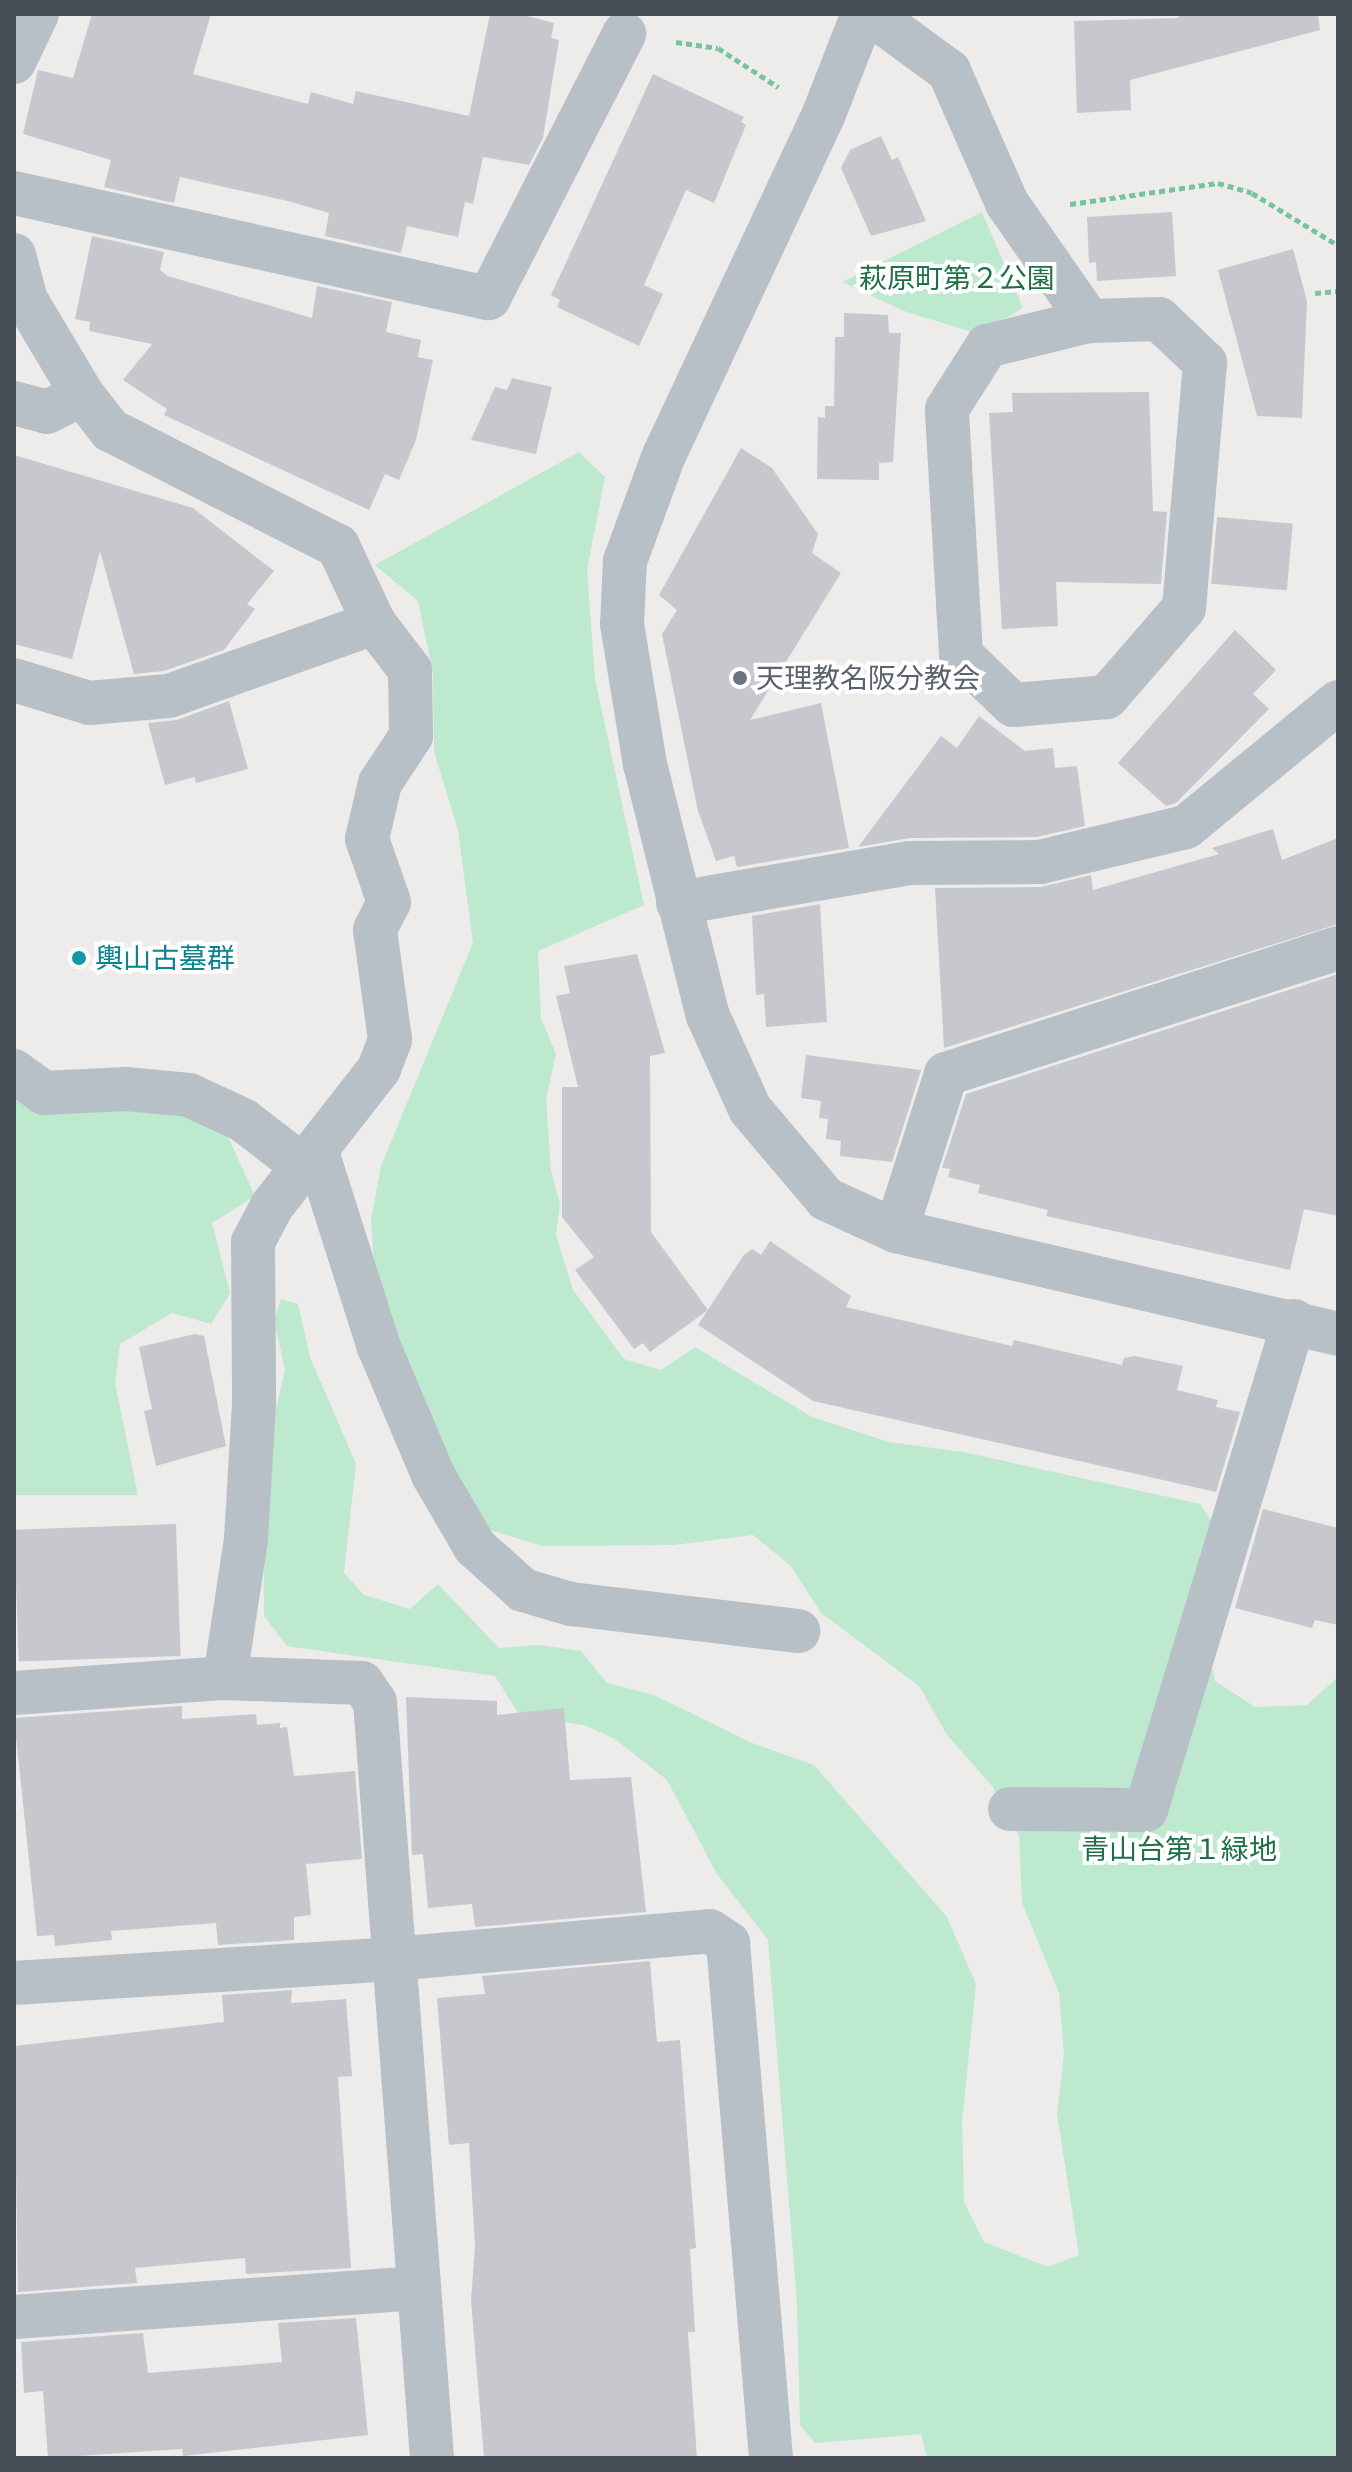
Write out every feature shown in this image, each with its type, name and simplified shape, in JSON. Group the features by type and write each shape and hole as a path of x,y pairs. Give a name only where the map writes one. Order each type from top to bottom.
{"street":[{"path":"14,62 37,14"},
{"path":"863,14 823,116 664,455 625,561 622,624 645,764 708,1016 750,1109 826,1199 896,1231 1294,1321 1338,1334"},
{"path":"871,14 949,71 1014,213 1089,321"},
{"path":"14,193 489,298 624,34"},
{"path":"14,255 26,300 82,394 110,430 338,546 374,623 410,670 411,736 380,783 367,839 389,902 375,930 390,1040 379,1069 272,1206 253,1242 249,1494 225,1678"},
{"path":"1159,319 1205,363 1184,608 1107,697 1013,705 961,655 947,409 987,346 1089,321 1159,319"},
{"path":"14,403 47,412 82,394"},
{"path":"14,680 89,703 169,696 374,623"},
{"path":"678,903 910,863 1040,862 1186,827 1338,702"},
{"path":"896,1231 946,1074 1338,948"},
{"path":"14,1071 44,1093 126,1089 189,1095 243,1120 311,1159 379,1347 433,1475 475,1547 523,1590 571,1604 798,1631"},
{"path":"1010,1809 1146,1810 1294,1321"},
{"path":"14,1693 225,1678 362,1683 375,1702 432,2458"},
{"path":"14,1983 393,1959 710,1931 728,1943 771,2458"},
{"path":"14,2317 419,2288"}],"path":[{"path":"624,34 718,48 823,116"},
{"path":"1014,213 1218,183 1252,193 1338,245"},
{"path":"1315,293 1338,291"}],"green space":[{"name":"萩原町第２公園","path":"982,212 1023,308 978,334 904,311 842,282"},
{"name":"青山台第１緑地","path":"579,452 605,477 587,570 595,679 644,905 538,951 541,1018 556,1054 546,1099 551,1170 560,1204 556,1235 573,1290 624,1359 661,1370 695,1347 812,1417 889,1442 963,1452 1200,1504 1216,1527 1196,1599 1215,1681 1255,1707 1307,1705 1338,1677 1338,2458 927,2458 921,2434 815,2443 800,2425 797,2304 768,1940 717,1874 667,1780 615,1739 584,1725 520,1716 495,1676 287,1646 264,1616 263,1505 271,1431 285,1370 274,1320 281,1299 298,1304 310,1357 356,1464 344,1573 364,1595 410,1609 438,1584 499,1648 538,1645 581,1651 607,1683 654,1695 752,1743 814,1765 947,1917 976,1984 962,2122 964,2202 984,2242 1048,2267 1079,2255 1057,2114 1064,2054 1059,1993 1022,1903 1019,1835 992,1786 947,1735 919,1686 821,1613 790,1565 753,1535 674,1545 542,1546 474,1525 409,1435 374,1263 371,1219 381,1166 473,943 458,830 434,752 433,673 418,601 375,565"},
{"path":"14,1087 219,1117 255,1196 212,1223 230,1293 211,1324 172,1313 120,1344 115,1383 138,1495 14,1495"}],"building":[{"path":"92,14 211,14 193,74 308,104 311,92 353,104 356,91 469,116 490,14 520,14 554,23 551,38 559,40 543,138 529,165 483,157 473,204 465,202 458,237 407,226 401,253 325,236 329,213 180,177 174,203 104,187 111,160 23,134 38,70 73,78"},
{"path":"1178,14 1318,14 1320,30 1130,80 1131,110 1077,113 1074,21 1179,18"},
{"path":"653,74 744,117 741,122 746,125 714,203 686,190 644,285 663,294 639,346 557,307 560,300 551,295"},
{"path":"881,136 892,160 898,157 926,221 871,236 841,168 850,150"},
{"path":"1172,212 1176,276 1097,281 1096,262 1089,263 1087,217"},
{"path":"92,236 164,252 160,270 168,276 312,318 317,286 392,302 386,332 421,340 418,357 433,360 416,440 399,480 385,474 369,510 164,415 167,409 123,380 152,344 89,331 90,322 75,319"},
{"path":"1293,249 1307,301 1302,418 1257,416 1218,270"},
{"path":"844,313 888,315 889,333 901,333 893,462 879,463 879,480 817,479 818,417 825,418 825,406 834,406 835,337 844,337"},
{"path":"512,378 552,387 536,454 471,440 495,387 507,390"},
{"path":"1149,392 1153,511 1167,512 1161,584 1056,582 1058,626 1002,629 989,413 1013,412 1012,393"},
{"path":"741,448 772,468 818,534 812,553 841,573 750,720 821,703 849,848 737,867 734,856 716,861 698,811 662,634 677,610 659,595"},
{"path":"14,455 193,508 274,571 247,604 255,609 224,650 164,671 134,674 100,551 72,659 14,644"},
{"path":"1217,517 1293,524 1287,590 1211,584"},
{"path":"1235,630 1276,670 1253,694 1269,709 1176,803 1166,806 1118,763"},
{"path":"229,701 248,769 196,783 195,777 165,785 148,723 177,720"},
{"path":"979,716 1025,751 1053,748 1055,768 1077,766 1085,826 1037,837 910,838 858,847 941,736 957,748"},
{"path":"1273,829 1282,860 1338,838 1338,924 944,1048 935,888 1041,887 1091,875 1093,890 1219,854 1212,848"},
{"path":"820,904 827,1022 766,1027 764,994 756,995 752,916"},
{"path":"637,954 665,1053 650,1056 651,1232 708,1310 650,1352 643,1343 634,1349 575,1270 594,1257 562,1217 562,1087 578,1087 556,996 570,993 564,966"},
{"path":"1338,974 1338,1216 1304,1209 1290,1270 1046,1216 1048,1210 978,1193 980,1185 948,1177 950,1169 942,1168 966,1094"},
{"path":"806,1055 921,1070 892,1162 840,1156 841,1141 826,1139 828,1119 819,1118 821,1101 801,1098"},
{"path":"770,1241 851,1296 846,1307 1012,1346 1014,1340 1122,1365 1124,1358 1135,1356 1183,1366 1177,1390 1218,1400 1216,1407 1240,1412 1216,1492 813,1401 698,1325 743,1256 752,1249 761,1255"},
{"path":"195,1334 204,1336 226,1446 156,1466 144,1411 152,1409 139,1347"},
{"path":"1263,1509 1338,1528 1338,1625 1315,1620 1312,1628 1235,1608"},
{"path":"176,1524 181,1656 19,1662 14,1530"},
{"path":"406,1697 497,1701 497,1715 564,1708 570,1780 631,1777 646,1912 475,1927 472,1904 428,1908 423,1854 412,1855"},
{"path":"182,1706 182,1719 256,1714 257,1725 280,1723 280,1728 287,1727 294,1776 355,1771 362,1859 306,1864 311,1915 294,1917 294,1940 218,1945 216,1923 111,1931 112,1940 55,1946 54,1935 37,1936 14,1718"},
{"path":"650,1961 657,2042 680,2040 696,2248 690,2249 695,2332 688,2332 697,2458 484,2458 471,2300 475,2246 469,2143 449,2145 437,1998 485,1994 482,1976"},
{"path":"292,1990 291,2003 346,1999 352,2076 338,2077 351,2268 246,2274 245,2258 135,2268 137,2283 18,2292 14,2046 224,2022 222,1995"},
{"path":"356,2318 368,2435 183,2456 182,2449 48,2458 43,2391 24,2393 21,2342 143,2333 148,2373 282,2362 278,2323"}],"place":[{"name":"天理教名阪分教会","path":"740,678"},
{"name":"輿山古墓群","path":"79,958"}]}
